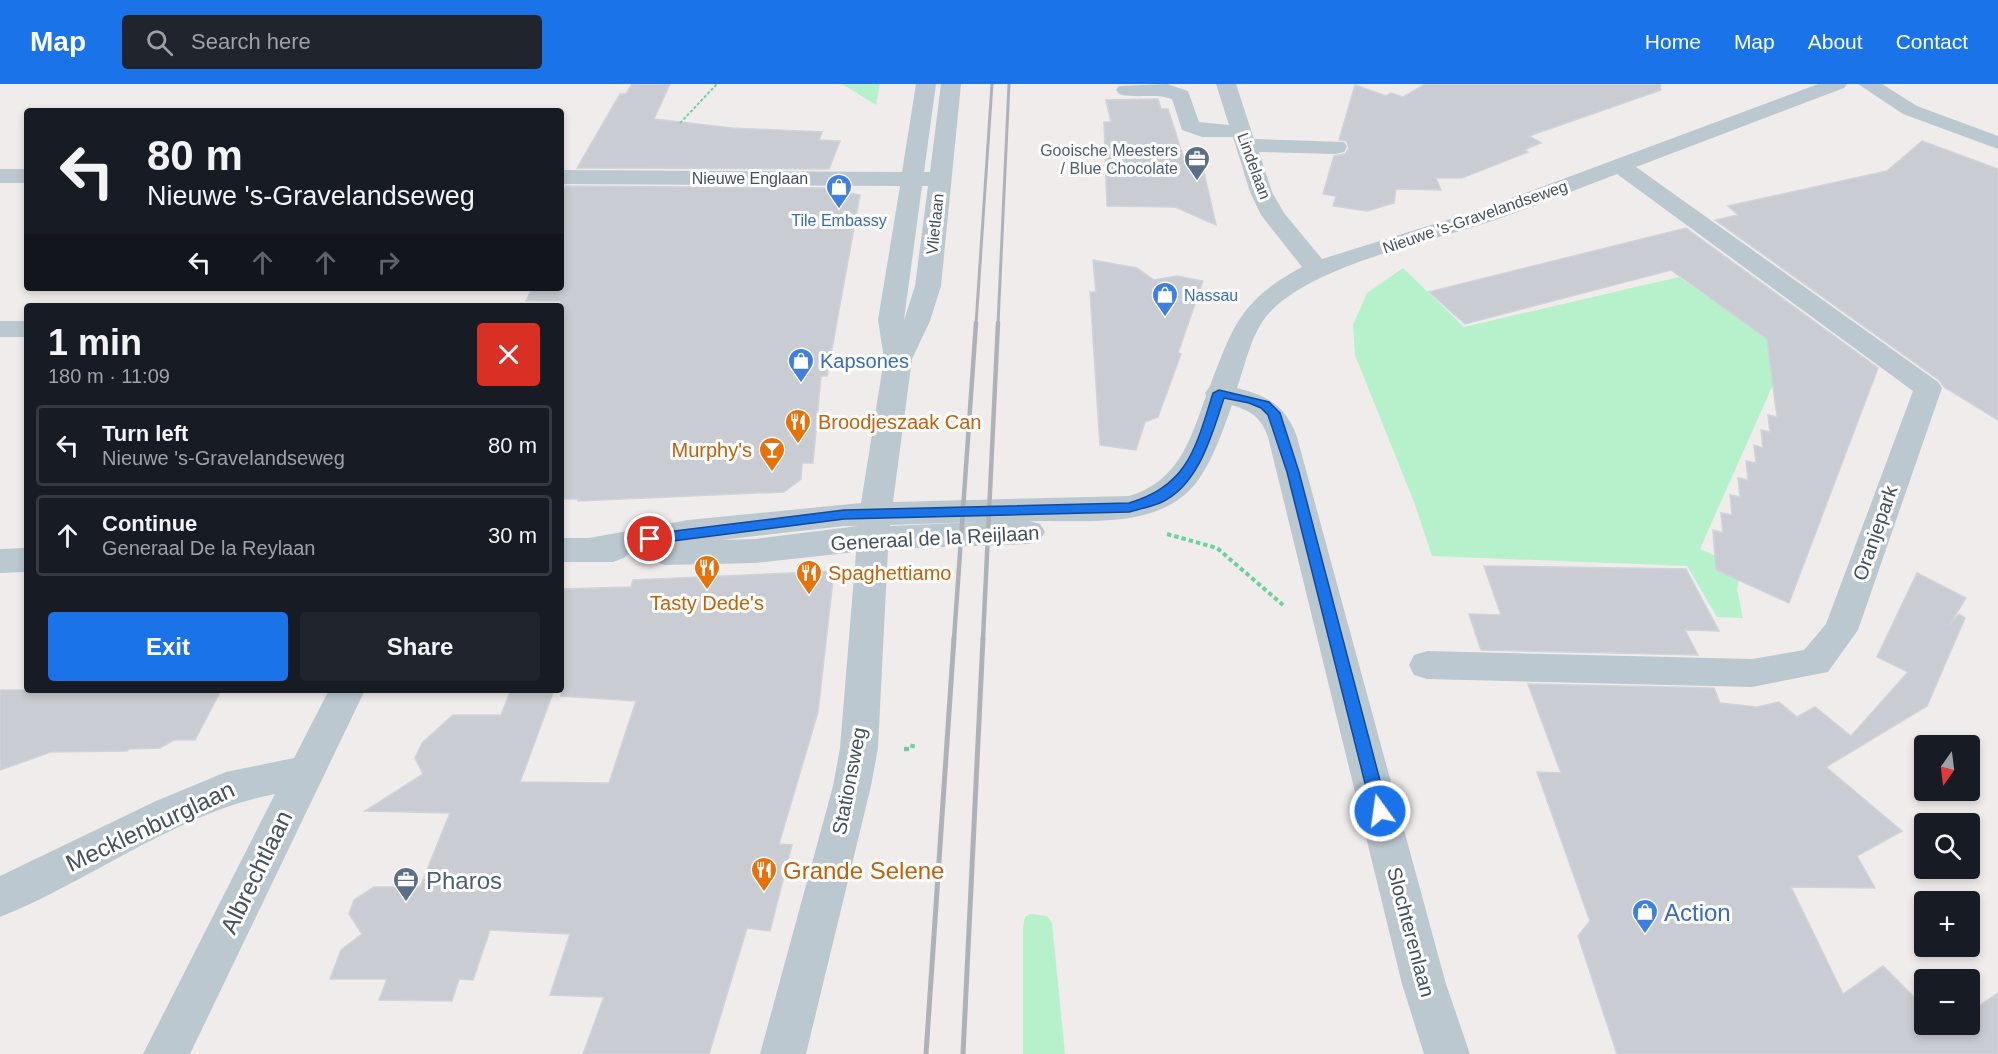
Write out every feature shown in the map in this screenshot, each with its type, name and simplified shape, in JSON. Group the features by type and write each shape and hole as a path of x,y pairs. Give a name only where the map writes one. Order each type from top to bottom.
{"street":[{"name":"Vlietlaan","path":"874,526 898,359 891,320 926,84"},
{"name":"Vlietlaan","path":"898,359 917,321 928,286 951,84"},
{"name":"Lindelaan","path":"1226,84 1262,192 1273,215 1317,269"},
{"name":"Nieuwe 's-Gravelandseweg","path":"1130,518 1173,514 1191,498 1202,475 1203,445 1219,393 1243,333 1261,306 1286,286 1317,269 1490,214 1837,84"},
{"path":"1868,84 1910,110 1998,142"},
{"path":"1126,90 1174,92 1181,95 1189,126 1202,131 1244,138 1336,147"},
{"name":"Oranjepark","path":"1426,666 1752,673 1815,662 1841,630 1928,388 1620,166"},
{"path":"0,176 24,176"},
{"name":"Nieuwe Englaan","path":"564,177 940,179"},
{"path":"0,329 24,329"},
{"name":"Slochterenlaan","path":"1219,393 1265,405 1274,413 1278,424 1293,472 1424,984 1447,1054"},
{"name":"Generaal de la Reijlaan","path":"577,549 721,553 874,526 1130,518"},
{"name":"Stationsweg","path":"783,1054 852,786 859,748 874,526"},
{"path":"0,561 24,560"},
{"name":"Albrechtlaan","path":"166,1054 346,693"},
{"name":"Mecklenburglaan","path":"0,897 170,813 240,784 306,772"}],"path":[{"path":"680,123 717,84"},
{"path":"1130,518 1216,548 1275,596 1291,614"}],"green space":[{"path":"842,84 880,84 876,105"},
{"path":"1403,268 1464,327 1679,277 1787,353 1700,549 1742,568 1737,589 1743,618 1717,617 1687,566 1432,556 1414,502 1355,355 1353,325 1367,293"},
{"path":"1030,914 1047,916 1052,923 1065,1054 1023,1054 1023,927 1025,917"}],"building":[{"path":"632,84 670,84 654,119 732,128 822,132 819,140 840,141 829,169 577,168 620,94 626,94"},
{"path":"1425,84 1660,84 1661,90 1529,136 1541,143 1524,150 1528,152 1462,178 1436,178 1441,190 1396,189 1394,203 1367,211 1333,206 1336,196 1323,194 1334,156 1345,154 1349,148 1346,141 1339,140 1355,85 1386,96 1391,93 1403,97"},
{"path":"1158,99 1161,109 1168,109 1184,159 1203,168 1216,225 1175,207 1107,206 1104,122 1111,122 1106,100"},
{"path":"1922,141 1998,169 1998,420 1944,387 1939,380 1715,220 1738,215 1728,206 1887,171"},
{"path":"566,186 826,188 860,195 827,376 821,376 813,463 802,463 801,479 784,492 578,501 579,499 564,499 564,303 561,301 526,301 531,291 564,291 564,189"},
{"path":"1686,228 1878,368 1789,603 1716,570 1713,530 1723,533 1721,513 1732,515 1730,495 1740,497 1738,478 1748,480 1746,461 1756,463 1754,445 1763,448 1761,430 1770,432 1768,415 1777,417 1767,339 1671,270 1465,324 1429,292"},
{"path":"1093,260 1137,268 1154,280 1177,276 1203,281 1178,353 1181,354 1158,417 1145,422 1136,450 1100,445 1090,292 1096,292"},
{"path":"1484,566 1686,569 1719,631 1685,630 1698,655 1481,650 1469,614 1501,615"},
{"path":"834,571 818,712 779,844 792,845 770,931 747,928 709,1054 583,1054 604,997 550,995 570,934 490,930 473,980 459,979 452,1001 379,1000 387,979 330,979 341,950 362,934 349,914 354,900 374,887 420,887 450,813 365,811 423,774 415,758 422,743 453,715 501,715 510,693 553,693 520,782 609,783 636,701 561,696 561,693 564,693 564,589 631,587 633,580"},
{"path":"1917,573 1966,598 1949,625 1959,614 1965,618 1927,706 1826,767 1902,831 1857,856 1875,888 1791,887 1843,994 1883,966 1914,997 1914,1035 1980,1035 1980,1005 1998,993 1998,1054 1617,1054 1578,936 1590,921 1537,772 1561,773 1528,684 1714,688 1720,703 1757,707 1779,702 1797,717 1815,707 1851,736 1908,672 1877,657"},
{"path":"0,690 24,690 24,693 219,693 195,740 174,740 160,748 129,749 127,751 51,752 0,770"}],"railway":[{"path":"976,324 992,84"},
{"path":"998,324 1009,84"},
{"path":"954,639 976,323"},
{"path":"983,639 998,323"},
{"path":"926,1054 954,638"},
{"path":"963,1054 983,638"}],"place":[{"name":"Gooische Meesters / Blue Chocolate","path":"1197,182"},
{"name":"Tile Embassy","path":"839,210"},
{"name":"Nassau","path":"1165,318"},
{"name":"Kapsones","path":"801,384"},
{"name":"Broodjeszaak Can","path":"798,445"},
{"name":"Murphy's","path":"772,473"},
{"name":"Tasty Dede's","path":"707,591"},
{"name":"Spaghettiamo","path":"809,596"},
{"name":"Grande Selene","path":"764,893"},
{"name":"Pharos","path":"406,903"},
{"name":"Action","path":"1645,935"}],"route":[{"path":"650,539 688,532 844,515 1129,507 1156,499 1173,489 1203,445 1219,393 1252,400 1265,405 1274,413 1293,472 1380,811"}]}
